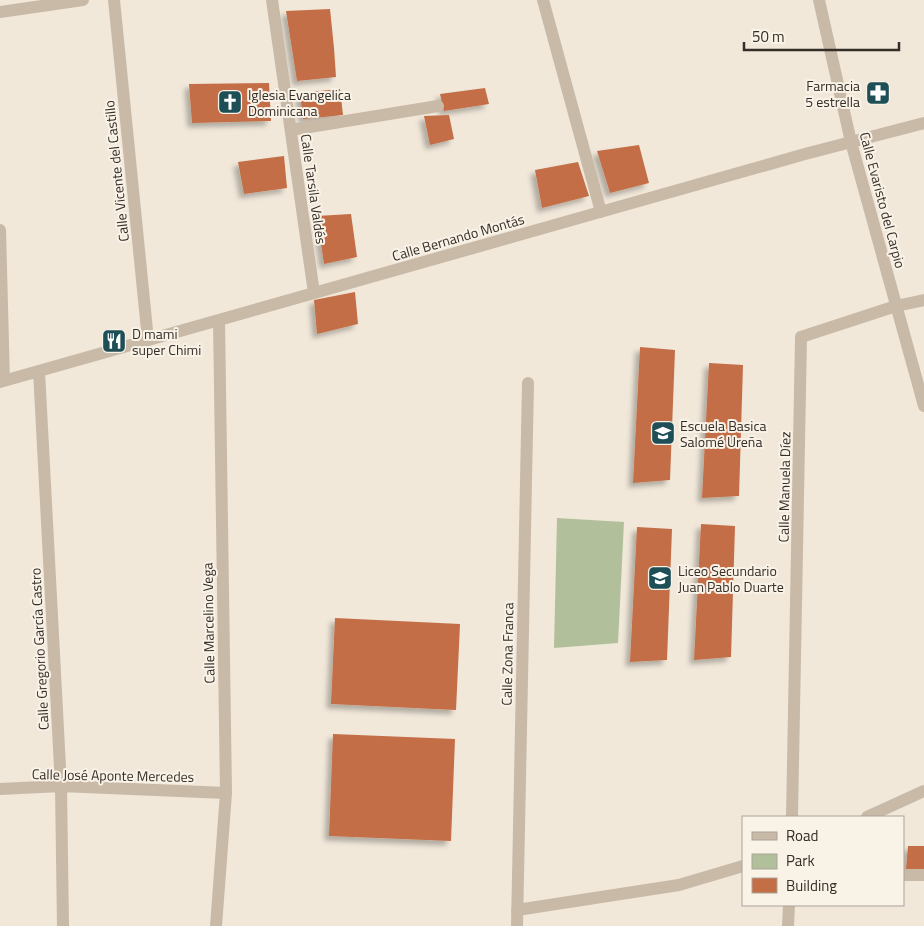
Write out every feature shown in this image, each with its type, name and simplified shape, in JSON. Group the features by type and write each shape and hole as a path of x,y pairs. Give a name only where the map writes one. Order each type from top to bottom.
{"street":[{"path":"0,12 83,0"},
{"name":"Calle Vicente del Castillo","path":"114,0 148,340"},
{"name":"Calle Tarsila Valdés","path":"272,0 314,293"},
{"path":"543,0 602,212"},
{"name":"Calle Evaristo del Carpio","path":"819,0 851,142 924,406"},
{"path":"291,130 438,106"},
{"name":"Calle Bernando Montás","path":"2,381 924,123"},
{"path":"0,230 2,381"},
{"path":"896,306 924,300"},
{"name":"Calle Manuela Díez","path":"792,816 802,337 896,306"},
{"name":"Calle Marcelino Vega","path":"216,926 226,793 219,320"},
{"name":"Calle Gregorio García Castro","path":"39,371 61,786 63,926"},
{"name":"Calle Zona Franca","path":"517,926 528,383"},
{"name":"Calle José Aponte Mercedes","path":"0,789 61,786 226,793"},
{"path":"869,816 924,791"},
{"path":"517,910 679,885 742,866"},
{"path":"904,876 924,875"},
{"path":"788,926 789,906"}],"green space":[{"path":"557,518 624,522 618,643 554,648"}],"building":[{"path":"330,9 336,77 297,81 286,11"},
{"name":"Iglesia Evangelica Dominicana","path":"269,83 271,121 192,123 189,84"},
{"path":"485,88 489,104 444,111 440,94"},
{"path":"340,89 343,115 303,119 300,93"},
{"path":"449,115 454,139 430,145 424,116"},
{"path":"639,145 649,183 610,193 597,151"},
{"path":"284,156 287,188 244,194 238,162"},
{"path":"578,162 589,196 542,208 535,170"},
{"path":"351,214 357,257 324,264 317,216"},
{"path":"355,292 358,324 317,334 314,300"},
{"path":"640,347 675,350 670,480 633,483"},
{"path":"709,363 743,365 739,496 702,498"},
{"path":"701,524 735,526 731,657 694,660"},
{"path":"637,527 672,529 667,660 630,662"},
{"path":"335,618 460,624 456,710 331,704"},
{"path":"333,734 455,739 451,841 329,836"},
{"path":"908,846 924,846 924,869 906,869"}],"place":[{"name":"Farmacia 5 estrella","path":"878,93"},
{"name":"Iglesia Evangelica Dominicana","path":"230,102"},
{"name":"D mami super Chimi","path":"114,341"},
{"name":"Escuela Basica Salomé Ureña","path":"663,433"},
{"name":"Liceo Secundario Juan Pablo Duarte","path":"660,578"}]}
